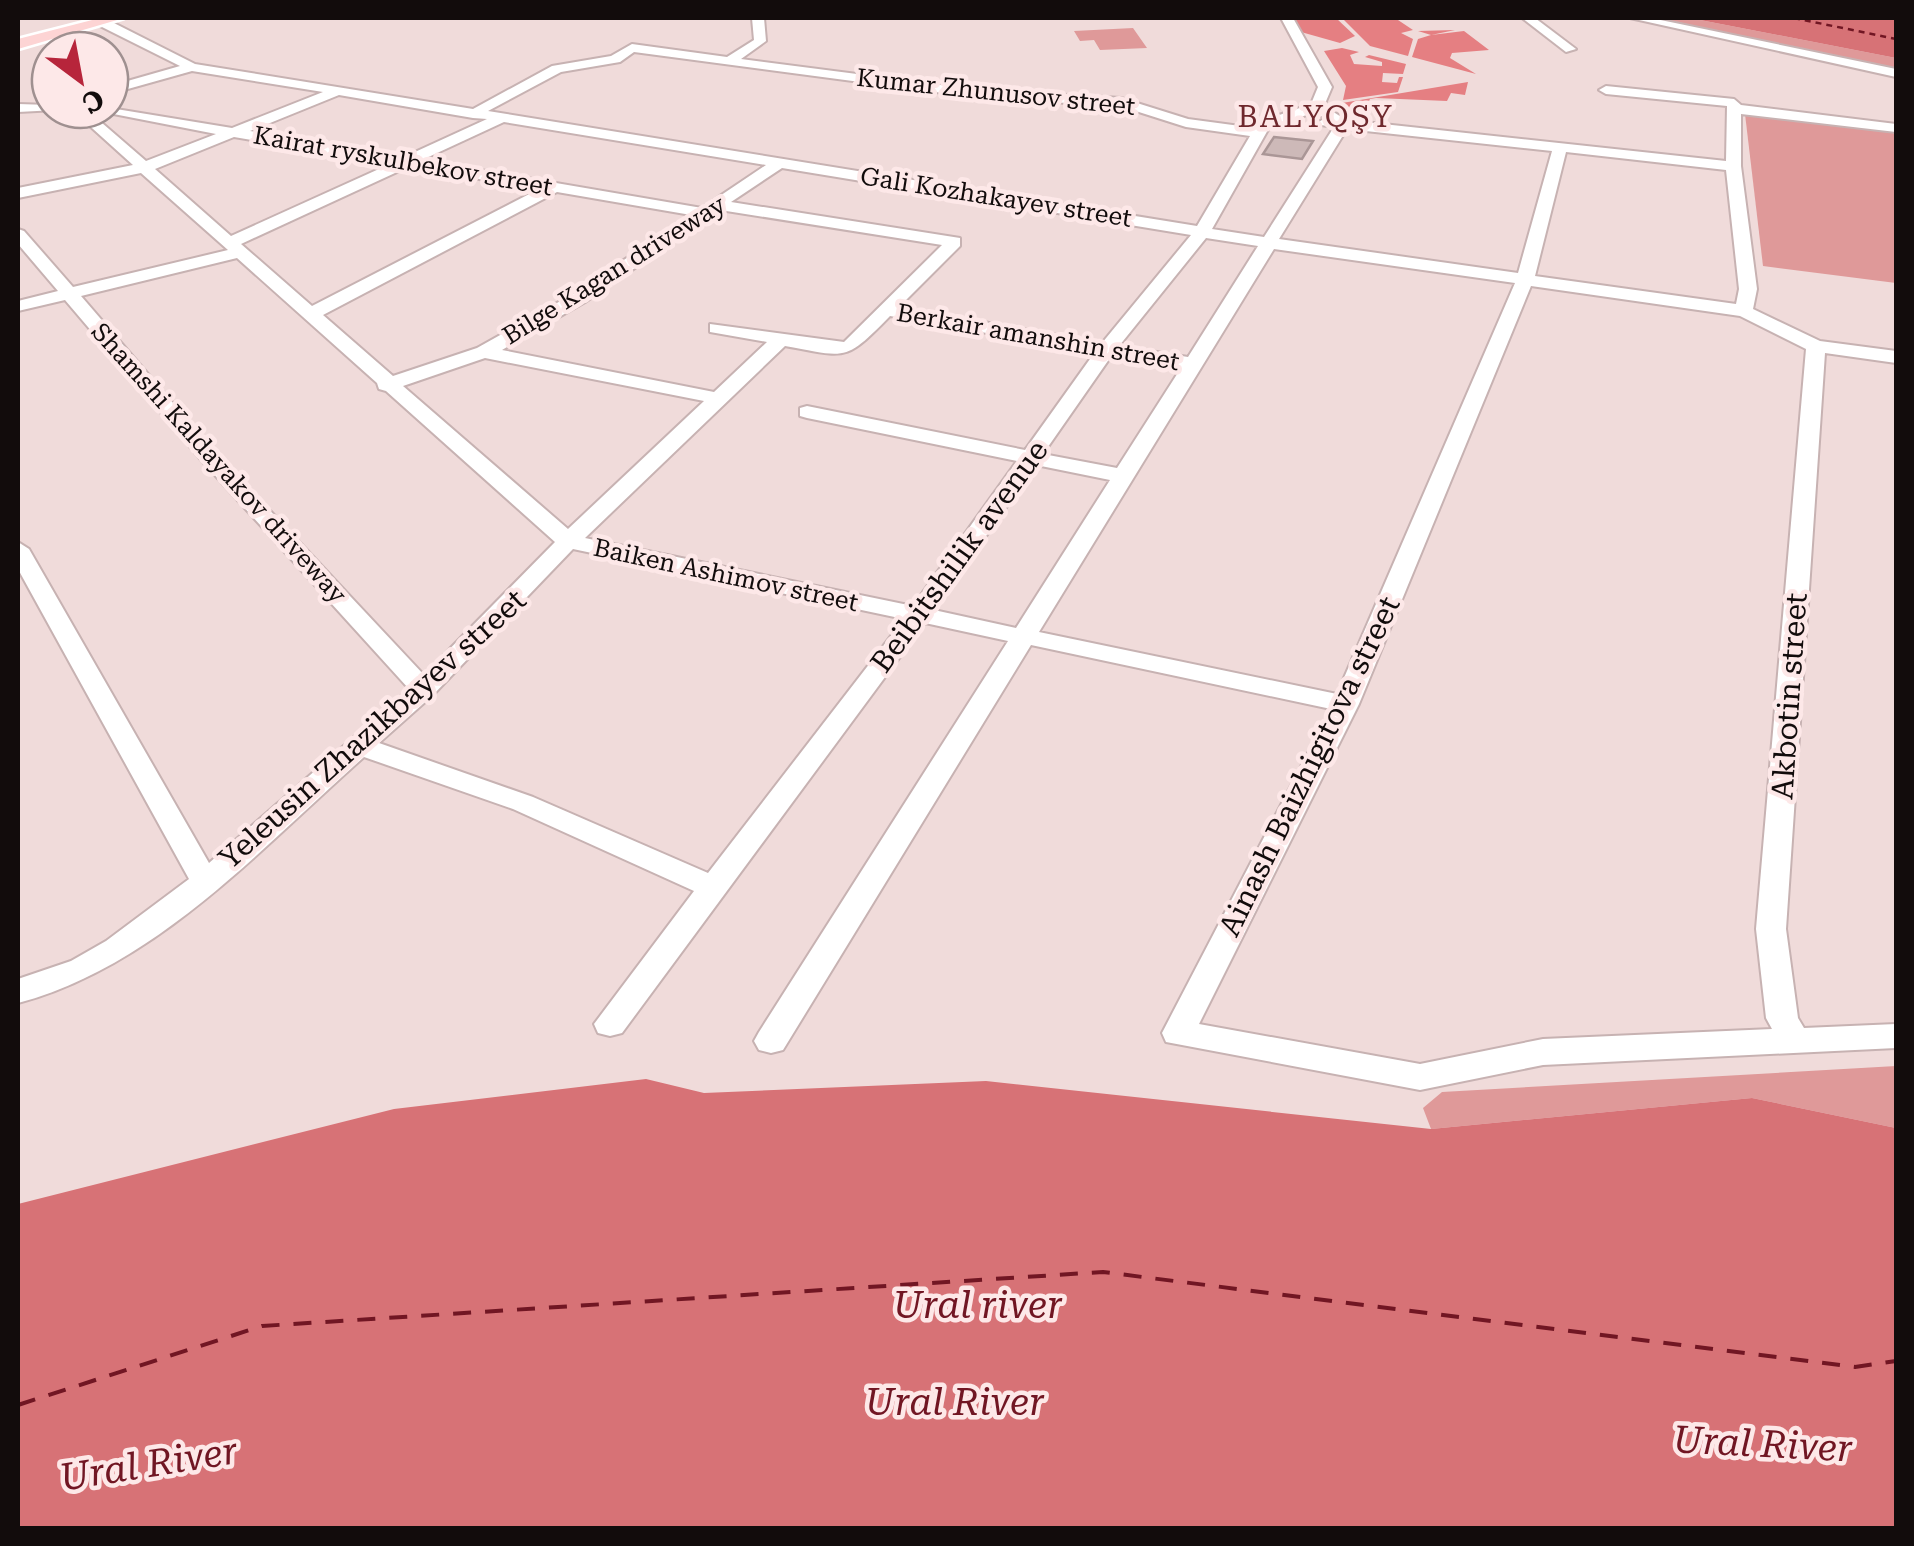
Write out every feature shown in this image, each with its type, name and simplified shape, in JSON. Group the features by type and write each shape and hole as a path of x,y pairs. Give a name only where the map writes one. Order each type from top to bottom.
{"main road":[{"path":"18,44 103,18"}],"street":[{"name":"Gali Kozhakayev street","path":"103,18 192,67 1269,243 1744,311 1816,346 1896,356"},
{"path":"728,61 760,41 758,18"},
{"path":"1287,18 1325,87 1317,107 1344,124"},
{"path":"1528,18 1570,49"},
{"path":"1642,20 1896,72"},
{"path":"1642,20 1772,61 1843,78"},
{"name":"Kumar Zhunusov street","path":"473,114 558,70 615,59 632,48 981,94 1121,102 1186,123 1260,133"},
{"path":"130,84 192,67"},
{"path":"1606,90 1734,103 1733,166 1748,289 1744,311"},
{"path":"18,193 144,168 337,92"},
{"name":"Beibitshilik avenue","path":"610,1024 918,616 1106,350 1202,232 1264,125 1317,107"},
{"path":"1736,109 1896,128"},
{"name":"Kairat ryskulbekov street","path":"130,115 555,186 954,242 884,310"},
{"path":"1284,118 1733,166"},
{"path":"18,306 234,248 500,119"},
{"path":"771,1042 1329,142 1344,124"},
{"name":"Baiken Ashimov street","path":"101,130 386,385 568,541 1346,704"},
{"name":"Ainash Baizhigitova street","path":"1560,148 1526,280 1346,704 1178,1033 1420,1076 1543,1052 1796,1041"},
{"name":"Bilge Kagan driveway","path":"386,385 484,352 579,298 779,163"},
{"path":"309,315 555,186"},
{"name":"Shamshi Kaldayakov driveway","path":"18,234 209,457 424,690"},
{"path":"716,328 844,348 884,310"},
{"name":"Berkair amanshin street","path":"884,310 1193,364"},
{"name":"Yeleusin Zhazikbayev street","path":"18,991 82,969 117,949 205,882 424,690 534,581 568,541 781,339"},
{"name":"Akbotin street","path":"1796,1041 1782,1018 1771,929 1816,346"},
{"path":"484,352 717,398"},
{"path":"807,412 1123,476"},
{"path":"18,549 205,882"},
{"path":"358,745 523,804 714,888"},
{"path":"1796,1041 1896,1036"}],"shaded area":[{"path":"1293,18 1336,18 1355,36 1340,43 1301,32"},
{"path":"1342,18 1395,18 1413,30 1401,33 1413,39 1408,56 1370,46"},
{"path":"1650,18 1695,19 1896,58 1896,69"},
{"path":"1133,28 1147,48 1100,50 1094,40 1080,41 1074,31"},
{"path":"1455,30 1431,35 1418,31"},
{"path":"1464,31 1489,50 1452,53 1450,58 1476,74 1412,57 1418,39"},
{"path":"1342,48 1359,52 1350,55 1354,64 1382,66 1382,62 1365,57 1369,55 1406,64 1403,74 1383,73 1382,82 1397,83 1403,77 1398,92 1343,100 1346,86 1324,51"},
{"path":"1468,82 1465,95 1451,93 1447,101 1376,98 1370,99 1364,110 1341,107 1342,103"},
{"path":"1745,114 1896,130 1896,283 1763,266"},
{"path":"1896,1066 1896,1128 1752,1098 1431,1129 1423,1108 1442,1092"}],"water":[{"path":"1681,18 1896,18 1896,58 1695,19"},
{"name":"Ural river","path":"646,1079 704,1093 986,1081 1431,1129 1752,1098 1896,1128 1896,1528 18,1528 18,1204 394,1109"}],"building":[{"path":"1274,137 1313,141 1302,159 1263,154"}],"ferry route":[{"path":"1794,18 1896,39"},
{"path":"18,1405 262,1326 1103,1272 1855,1367 1896,1361"}],"district":[{"name":"BALYQŞY","path":"1316,116"}],"water label":[{"name":"Ural River","path":"955,1402"},
{"name":"Ural River","path":"1763,1444"},
{"name":"Ural River","path":"149,1464"}]}
